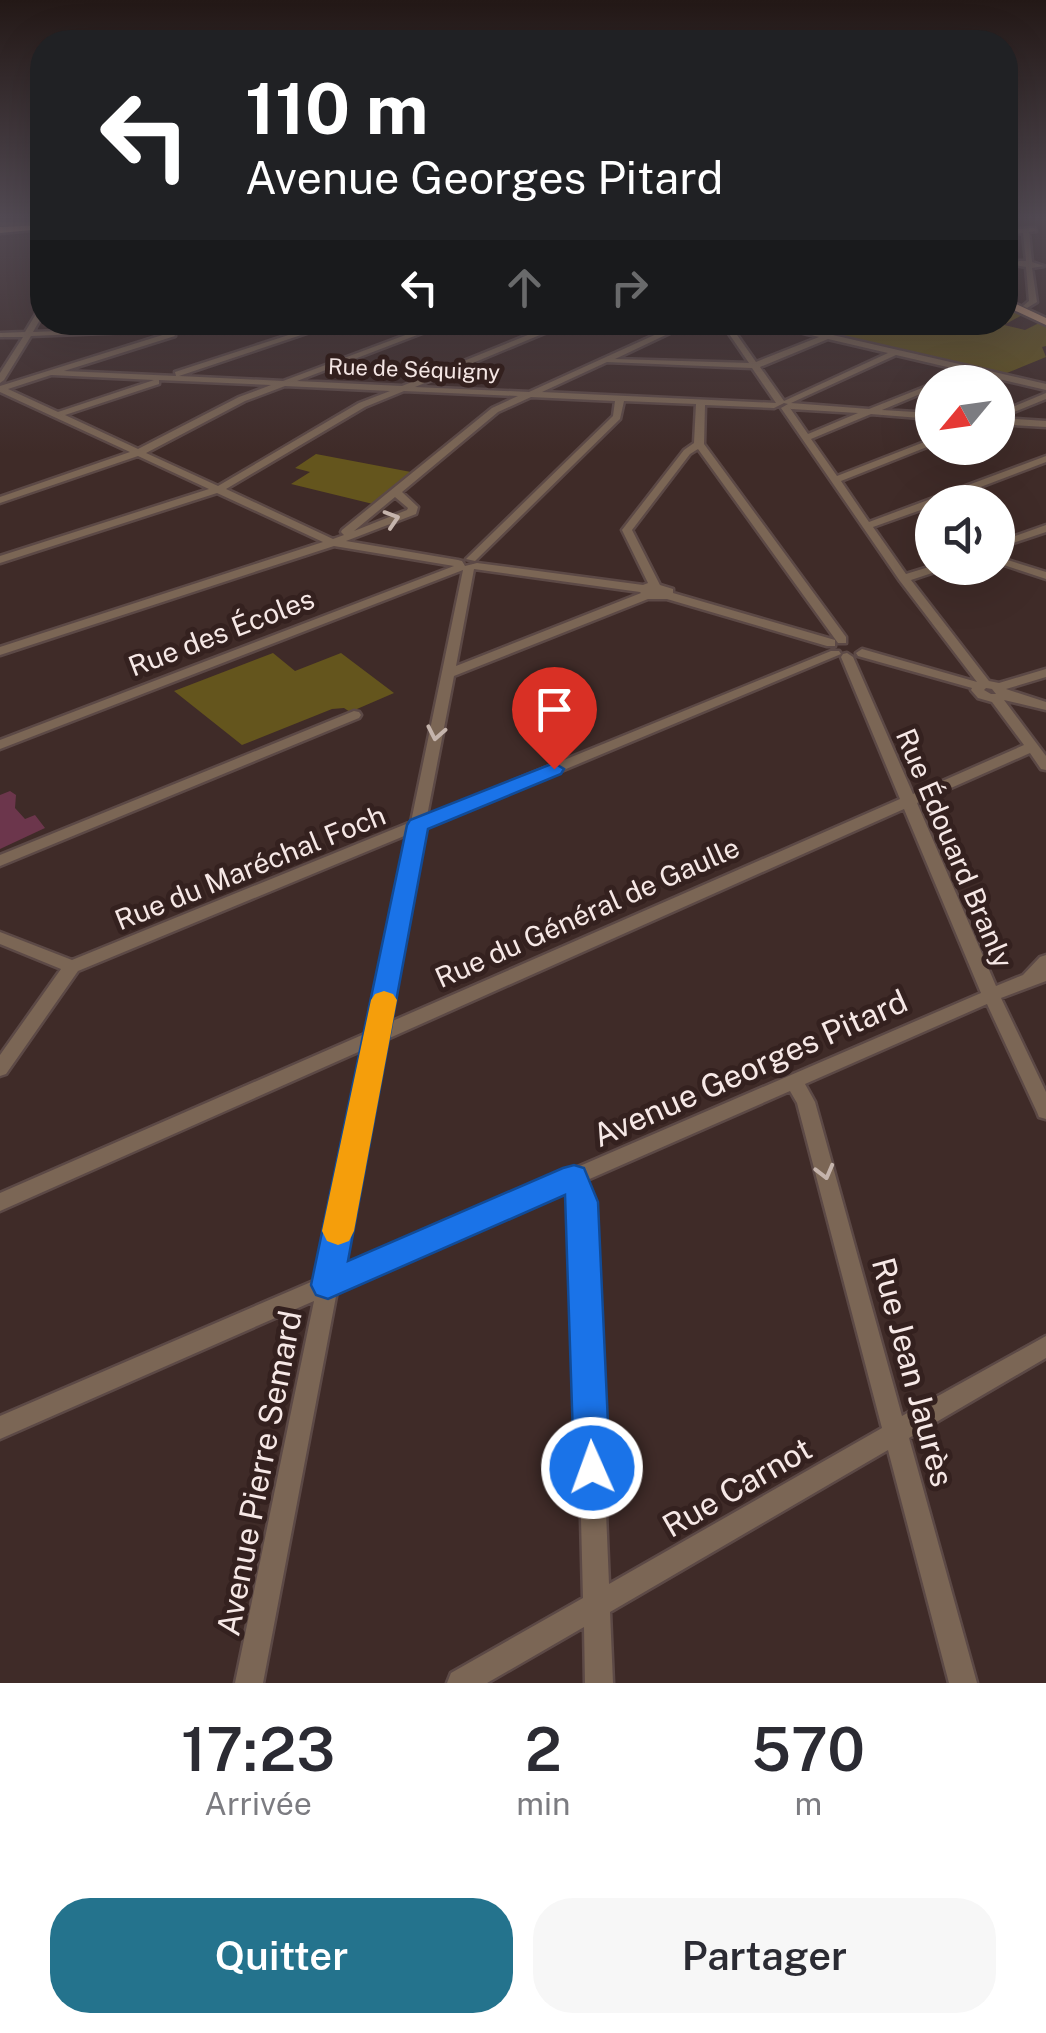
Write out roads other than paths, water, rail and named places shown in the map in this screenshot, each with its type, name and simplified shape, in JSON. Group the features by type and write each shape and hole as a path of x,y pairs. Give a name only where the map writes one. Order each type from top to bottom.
{"street":[{"path":"0,380 30,331"},
{"path":"0,335 25,339 46,335"},
{"path":"1,388 171,335"},
{"path":"60,414 292,335"},
{"path":"0,500 140,452 236,401 413,335"},
{"path":"0,560 219,489 359,407 536,335"},
{"path":"337,539 490,413 661,335"},
{"path":"733,335 904,578 993,690 1046,766"},
{"path":"818,335 949,365"},
{"path":"606,360 755,366 826,337"},
{"path":"783,404 894,352"},
{"name":"Rue de Séquigny","path":"52,373 783,404 915,415"},
{"path":"1015,380 1046,387"},
{"path":"1,388 337,539 467,565 649,590 843,650 1046,706"},
{"path":"806,438 915,394"},
{"path":"1015,410 1046,396"},
{"path":"467,565 617,417 620,398"},
{"path":"649,590 627,530 687,452 699,444 701,401"},
{"path":"1015,420 1046,424"},
{"name":"Rue Édouard Branly","path":"699,444 843,650 990,996 1046,1112"},
{"path":"835,480 915,449"},
{"path":"979,485 1046,459"},
{"path":"0,651 412,512 413,506 395,491"},
{"path":"868,526 915,509"},
{"path":"1015,540 1046,528"},
{"name":"Avenue Pierre Semard","path":"248,1683 467,565"},
{"name":"Rue des Écoles","path":"0,744 467,565"},
{"path":"1015,566 1046,576"},
{"path":"904,578 915,575"},
{"path":"448,674 649,590"},
{"name":"Rue du Maréchal Foch","path":"72,967 843,650"},
{"path":"993,690 1046,673"},
{"path":"0,861 354,716"},
{"name":"Rue du Général de Gaulle","path":"0,1202 1032,748"},
{"path":"0,938 72,967 0,1069"},
{"name":"Avenue Georges Pitard","path":"0,1428 1037,977 1046,961"},
{"name":"Rue Jean Jaurès","path":"794,1081 806,1102 963,1683"},
{"path":"574,1177 582,1202 599,1683"},
{"name":"Rue Carnot","path":"460,1683 1046,1346"},
{"path":"0,1428 0,1448"}]}
